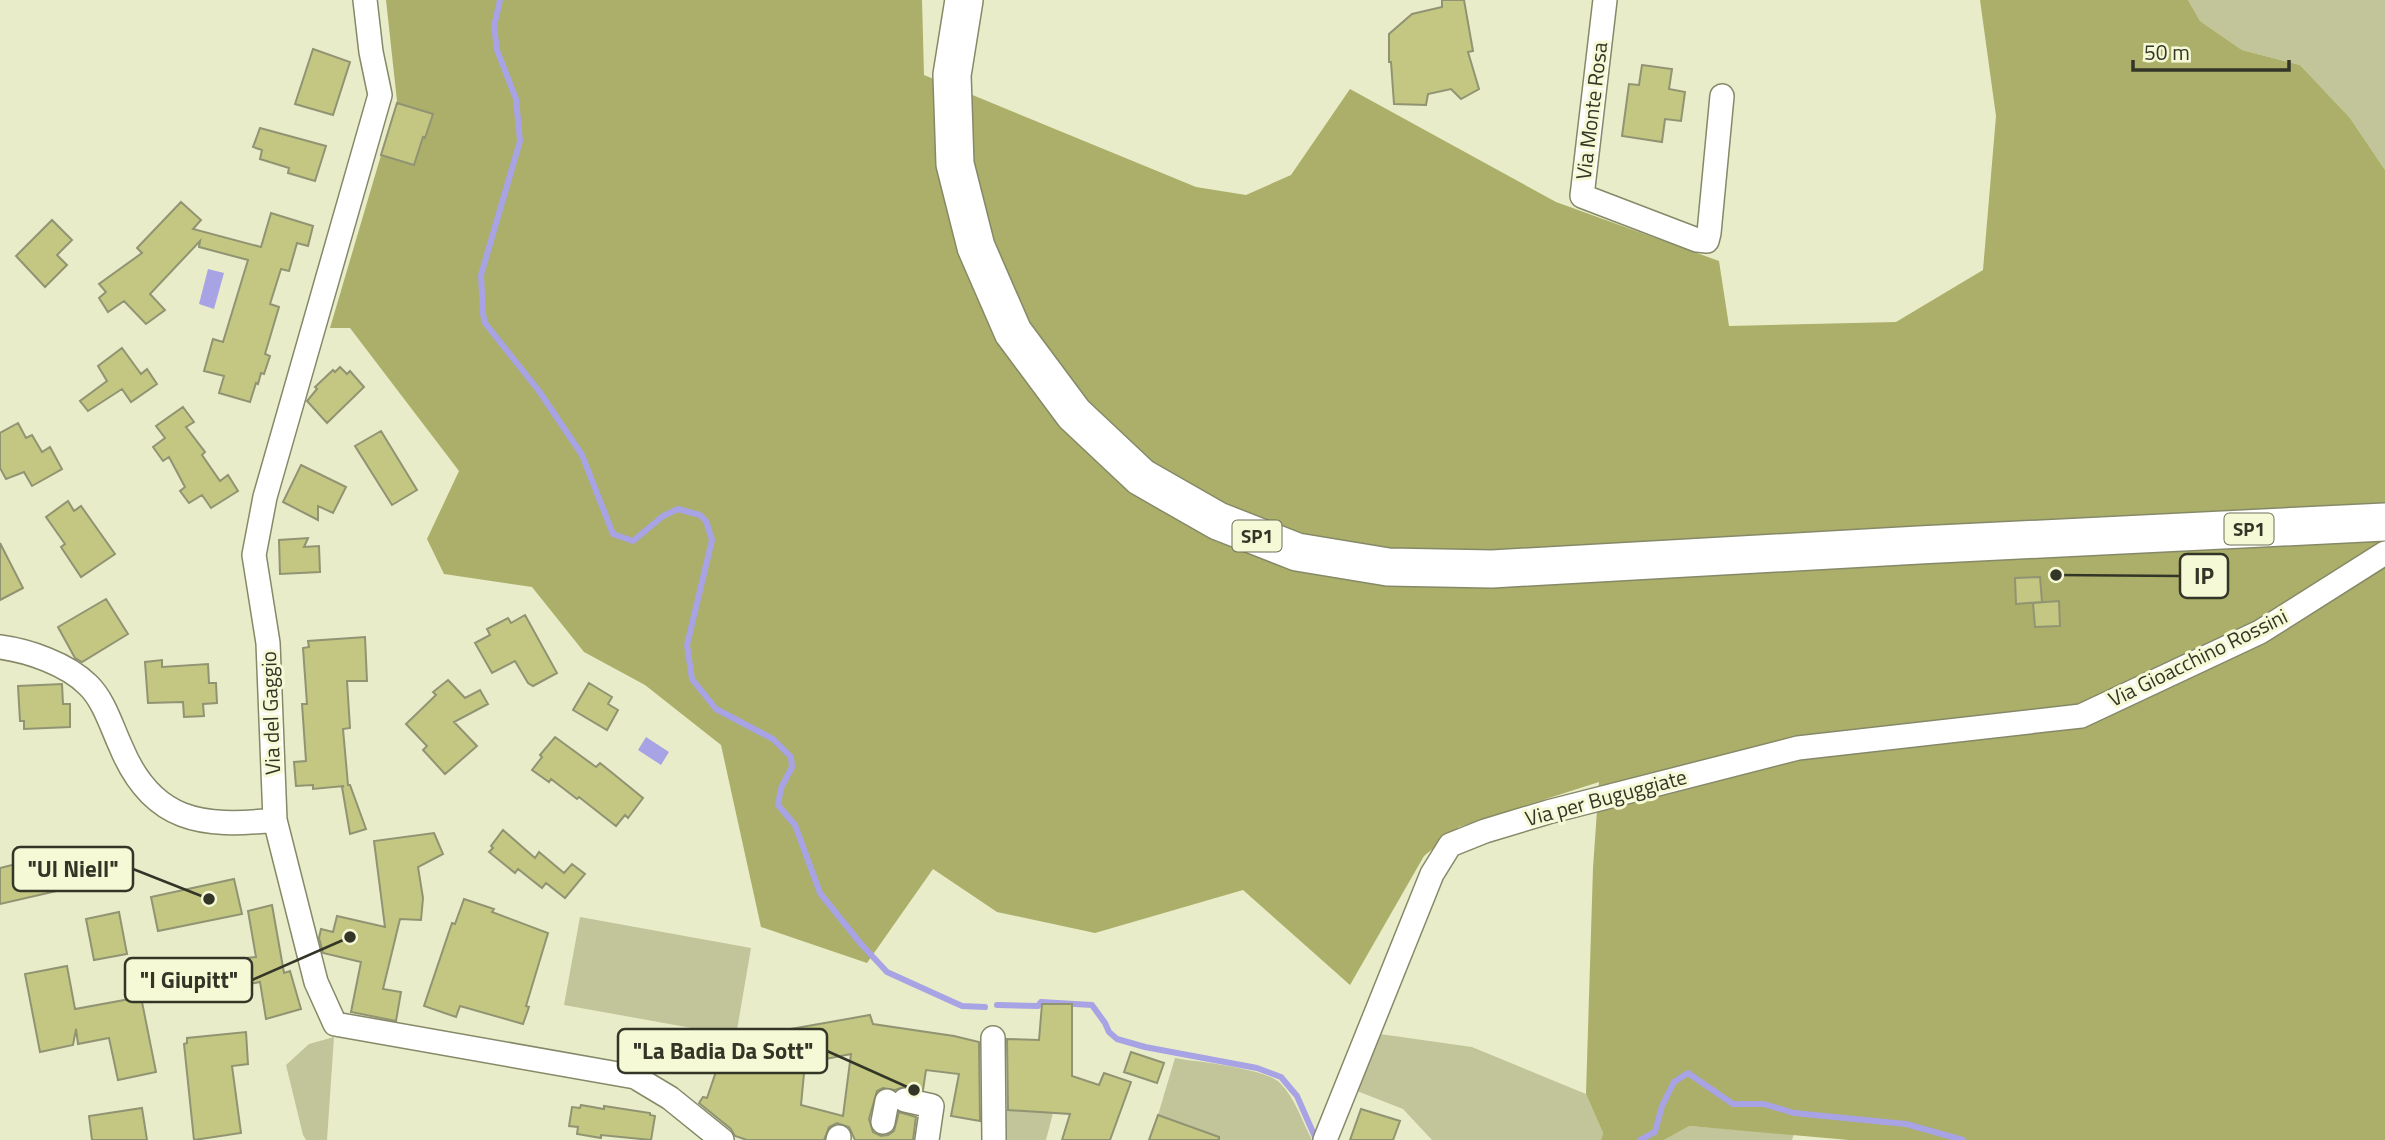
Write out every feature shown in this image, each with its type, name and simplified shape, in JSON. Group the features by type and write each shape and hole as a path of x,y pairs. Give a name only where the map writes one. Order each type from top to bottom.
{"main road":[{"name":"SP1","path":"964,0 952,75 956,164 975,247 1013,332 1074,414 1142,477 1218,521 1297,552 1388,568 1492,569 2385,522"}],"street":[{"name":"Via del Gaggio","path":"365,0 380,96 265,497 254,555 268,643 275,820 316,982 335,1024 635,1077 670,1098 722,1140"},
{"name":"Via Monte Rosa","path":"1605,0 1582,196 1697,240 1707,241 1722,96"},
{"name":"Via Gioacchino Rossini","path":"2081,716 2260,632 2385,552"},
{"path":"0,647 67,670 90,686 108,717 125,758 157,802 191,819 210,822 242,824 275,820"},
{"name":"Via per Buguggiate","path":"1325,1140 1432,874 1450,845 1485,831 1548,813 1798,748 2081,716"},
{"path":"993,1038 994,1140"},
{"path":"892,1108 932,1106 927,1140"}],"green space":[{"path":"386,0 922,0 924,75 1196,187 1246,195 1291,175 1350,89 1556,202 1719,261 1729,326 1896,322 1983,270 1996,116 1980,0 2188,0 2200,21 2242,50 2300,65 2350,118 2385,170 2385,1140 1849,1140 1689,1126 1664,1140 1601,1140 1603,1133 1586,1094 1593,868 1599,782 1459,827 1424,856 1350,985 1243,890 1095,933 997,912 933,869 867,963 761,927 721,745 645,685 584,652 532,587 444,574 427,539 459,471 350,328 330,328 397,101"},
{"path":"2188,0 2385,0 2385,170 2350,118 2300,65 2242,50 2200,21"},
{"path":"580,917 751,948 736,1036 564,1005"},
{"path":"1380,1034 1472,1047 1586,1094 1603,1133 1601,1140 1432,1140 1403,1109 1357,1091"},
{"path":"334,1037 327,1140 306,1140 286,1065 309,1044"},
{"path":"1175,1058 1246,1070 1272,1078 1280,1083 1290,1096 1312,1140 1210,1140 1158,1115"},
{"path":"997,1109 1053,1113 1046,1140 1002,1140"},
{"path":"1688,1126 1794,1134 1792,1140 1664,1140"}],"shaded area":[{"path":"208,269 224,273 214,309 199,304"},
{"path":"646,737 669,752 661,765 638,750"}],"building":[{"path":"1442,0 1464,0 1473,51 1468,52 1479,89 1461,99 1451,89 1428,94 1426,105 1394,104 1389,34 1412,14 1442,7"},
{"path":"313,49 350,62 333,115 295,104"},
{"path":"1642,65 1672,69 1669,89 1685,92 1681,121 1665,119 1662,142 1622,136 1629,84 1639,85"},
{"path":"397,103 433,114 414,165 381,155"},
{"path":"260,128 326,146 315,181 288,173 289,168 260,159 262,150 253,147"},
{"path":"181,202 201,220 193,229 261,247 271,213 313,226 308,246 297,243 289,271 281,269 270,304 279,307 265,354 270,356 250,402 219,393 224,376 204,371 213,339 223,342 248,260 199,247 200,241 150,294 165,310 146,324 124,301 108,312 99,298 106,292 99,284 142,253 137,248"},
{"path":"52,220 72,240 57,255 67,265 45,287 16,256"},
{"path":"122,348 141,374 147,369 157,384 131,402 122,389 88,411 80,401 107,381 98,366"},
{"path":"340,367 347,374 350,371 364,387 327,423 307,401 317,389 315,387"},
{"path":"183,407 194,422 186,427 205,452 202,455 220,481 228,475 238,491 211,508 202,495 189,503 180,491 185,487 169,457 163,461 153,447 165,438 156,426"},
{"path":"18,423 26,438 32,435 42,452 50,447 62,469 32,486 24,472 6,479 0,468 0,433"},
{"path":"381,431 417,490 392,505 355,446"},
{"path":"301,465 346,487 333,513 318,506 318,520 283,502"},
{"path":"68,501 74,511 81,506 115,554 81,577 61,547 65,544 46,517"},
{"path":"308,538 304,547 319,546 320,572 280,574 279,540"},
{"path":"0,543 23,588 0,600"},
{"path":"2040,577 2042,602 2016,604 2015,578"},
{"path":"106,599 128,634 82,662 75,658 58,627"},
{"path":"2059,601 2060,626 2035,627 2033,603"},
{"path":"525,615 557,673 533,686 528,683 515,661 492,673 475,643 490,635 487,629 508,618 511,623"},
{"path":"365,637 367,681 347,681 350,728 343,729 348,785 366,829 350,834 342,787 344,786 313,789 313,785 296,786 294,762 306,761 302,704 307,704 303,648 309,647 308,641"},
{"path":"162,660 162,667 208,664 209,683 216,683 217,703 203,704 204,716 184,717 183,702 148,703 145,662"},
{"path":"448,680 465,698 480,690 488,704 454,722 477,746 445,774 423,750 427,746 406,724 436,695 433,692"},
{"path":"589,683 612,697 608,704 618,710 607,730 573,710"},
{"path":"62,684 63,704 70,704 70,727 24,729 24,721 20,721 18,686"},
{"path":"555,737 596,767 600,763 643,798 628,818 625,815 616,826 579,797 577,799 551,779 549,782 532,770"},
{"path":"503,830 535,858 539,852 564,873 572,864 585,874 565,898 546,883 542,888 518,869 515,873 489,852"},
{"path":"434,833 443,854 418,867 423,898 421,920 400,919 383,989 401,992 396,1021 351,1012 361,962 323,953 319,938 321,929 333,932 337,916 385,927 374,841"},
{"path":"52,855 61,890 0,904 0,868"},
{"path":"234,879 242,914 158,931 151,897"},
{"path":"464,899 548,933 523,1024 460,1006 456,1017 424,1006 452,923 455,924"},
{"path":"272,905 284,973 290,971 301,1009 266,1019 260,982 230,988 230,995 180,999 176,994 172,965 256,957 248,911"},
{"path":"119,912 127,954 94,960 86,919"},
{"path":"67,966 75,1009 141,997 156,1072 118,1080 109,1038 78,1044 76,1029 73,1045 40,1052 25,974"},
{"path":"1042,1004 1072,1004 1072,1076 1099,1085 1104,1073 1131,1082 1110,1140 1062,1140 1070,1114 1008,1110 1007,1039 1039,1040"},
{"path":"870,1015 873,1024 979,1042 980,1121 951,1116 959,1074 926,1070 923,1090 907,1086 877,1091 869,1119 873,1132 881,1136 894,1131 899,1112 916,1117 913,1140 855,1140 849,1127 837,1123 829,1127 824,1140 747,1140 735,1136 731,1129 699,1103 703,1097 707,1098 726,1042 761,1054 762,1034","holes":["851,1054 843,1116 801,1105 805,1063"]},
{"path":"246,1032 248,1064 232,1066 241,1133 194,1140 184,1044 187,1043 187,1038"},
{"path":"1131,1052 1164,1063 1157,1083 1124,1072"},
{"path":"581,1105 650,1113 655,1116 651,1140 577,1134 578,1127 569,1126 572,1107 580,1108"},
{"path":"142,1108 147,1140 92,1140 89,1116"},
{"path":"1361,1109 1400,1121 1393,1140 1350,1140"},
{"path":"1158,1115 1219,1137 1219,1140 1149,1140"}],"waterway":[{"path":"500,0 494,26 497,50 516,99 520,141 481,275 485,323 539,391 582,455 613,534 633,541 663,516 678,509 700,515 706,521 712,540 687,645 692,679 716,709 773,739 791,757 792,767 781,788 778,805 795,825 820,893 887,972 962,1006 985,1007"},
{"path":"997,1005 1038,1006 1041,1002 1092,1005 1109,1032 1117,1039 1145,1047 1257,1068 1281,1077 1297,1096 1315,1137"},
{"path":"1640,1140 1655,1132 1662,1106 1674,1082 1688,1073 1733,1104 1764,1104 1794,1113 1906,1124 1963,1140"}],"place":[{"name":"IP","path":"2056,575"},
{"name":"\"Ul Niell\"","path":"209,899"},
{"name":"\"I Giupitt\"","path":"350,937"},
{"name":"\"La Badia Da Sott\"","path":"914,1090"}]}
